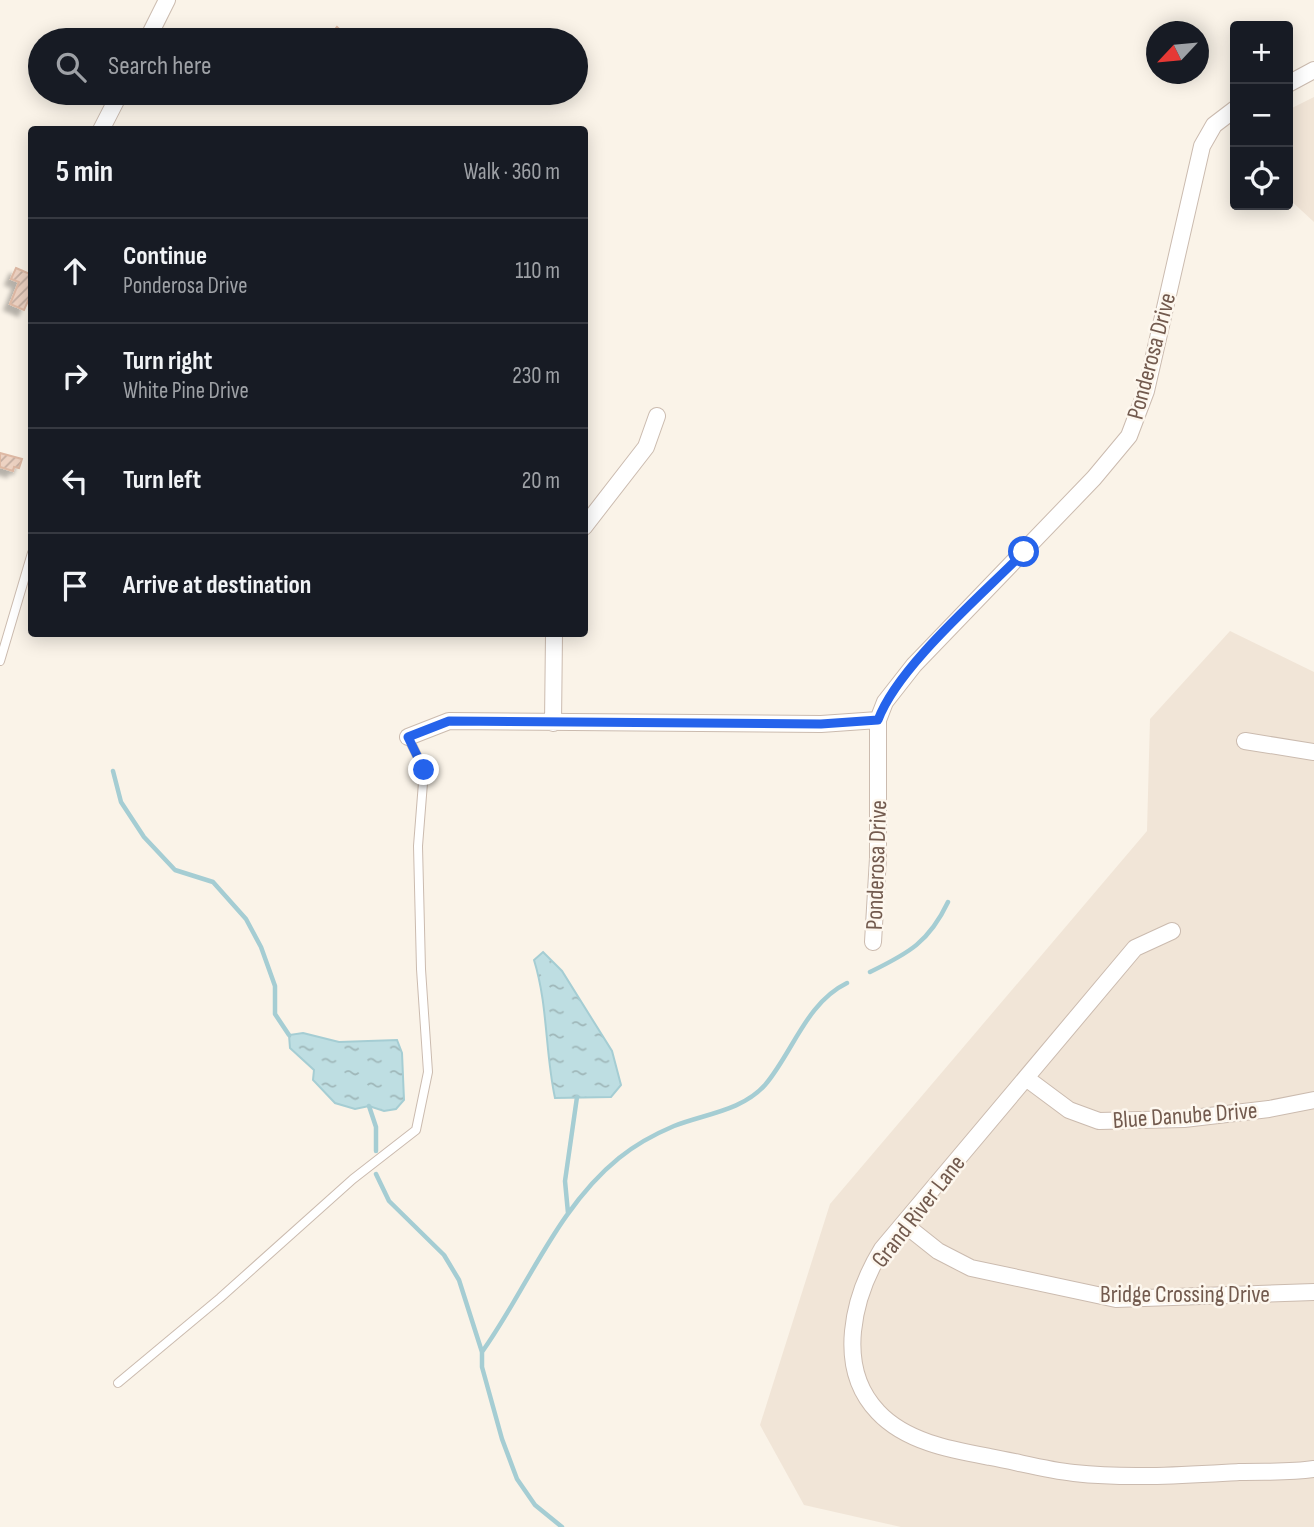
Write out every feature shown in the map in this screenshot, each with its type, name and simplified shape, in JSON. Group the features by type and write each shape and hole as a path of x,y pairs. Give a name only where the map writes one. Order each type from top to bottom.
{"street":[{"path":"153,28 167,0"},
{"path":"1293,82 1312,75"},
{"path":"103,126 114,105"},
{"name":"Ponderosa Drive","path":"873,942 878,858 878,720 885,702 914,665 1094,478 1129,436 1146,390 1202,146 1214,125 1230,114"},
{"path":"588,522 646,447 657,416"},
{"path":"553,723 554,637"},
{"path":"408,737 449,721 821,724 878,720"},
{"path":"1245,741 1314,752"},
{"name":"Grand River Lane","path":"1172,931 1135,948 872,1264 860,1295 852,1335 852,1366 862,1390 878,1413 902,1430 942,1448 1074,1473 1144,1475 1314,1469"},
{"name":"Blue Danube Drive","path":"1026,1078 1069,1110 1099,1121 1184,1119 1269,1109 1314,1100"},
{"name":"Bridge Crossing Drive","path":"904,1224 938,1251 971,1268 1116,1299 1314,1292"}],"lane":[{"path":"0,661 28,566"},
{"path":"118,1383 353,1179 416,1130 428,1072 421,969 418,846 424,770 408,737"}],"shaded area":[{"path":"1314,97 1314,222 1293,203 1293,108"},
{"path":"1230,631 1314,672 1314,1527 901,1527 804,1505 760,1425 830,1204 1147,831 1150,719"}],"water":[{"path":"543,952 562,971 612,1051 621,1085 611,1097 555,1098 542,994 534,960"},
{"path":"303,1033 339,1042 397,1040 402,1053 404,1100 396,1109 384,1111 369,1106 355,1109 335,1103 313,1080 314,1070 290,1048 289,1035"}],"building":[{"path":"16,268 28,273 28,301 24,310 10,304 19,282 11,279"},
{"path":"0,453 22,459 19,468 14,467 13,471 0,467"}],"waterway":[{"path":"113,771 121,802 144,837 175,870 213,882 246,919 261,947 275,986 275,1014 289,1035"},
{"path":"870,972 896,959 925,937 948,902"},
{"path":"482,1352 560,1225 597,1178 625,1153 652,1136 722,1111 756,1094 775,1072 810,1015 833,992 847,983"},
{"path":"568,1213 565,1181 577,1097"},
{"path":"369,1106 376,1127 376,1151"},
{"path":"376,1174 389,1201 444,1255 459,1280 482,1352 482,1367 502,1439 517,1479 535,1505 562,1527"}],"route":[{"path":"424,770 408,737 449,721 821,724 878,720 885,702 914,665 1024,552"}]}
